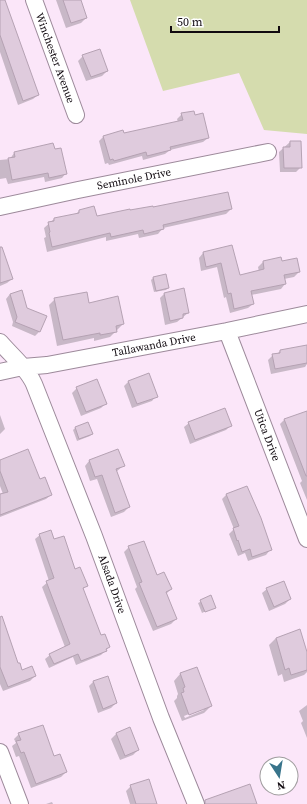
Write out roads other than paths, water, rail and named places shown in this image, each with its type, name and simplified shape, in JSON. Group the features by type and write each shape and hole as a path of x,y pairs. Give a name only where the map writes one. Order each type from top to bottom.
{"street":[{"name":"Winchester Avenue","path":"34,0 76,116"},
{"name":"Seminole Drive","path":"0,207 268,152"},
{"name":"Tallawanda Drive","path":"0,372 46,365 227,331 307,314"},
{"name":"Utica Drive","path":"227,331 307,539"},
{"name":"Alsada Drive","path":"0,342 32,379 91,529 161,718 196,804"},
{"path":"0,752 20,804"}]}
